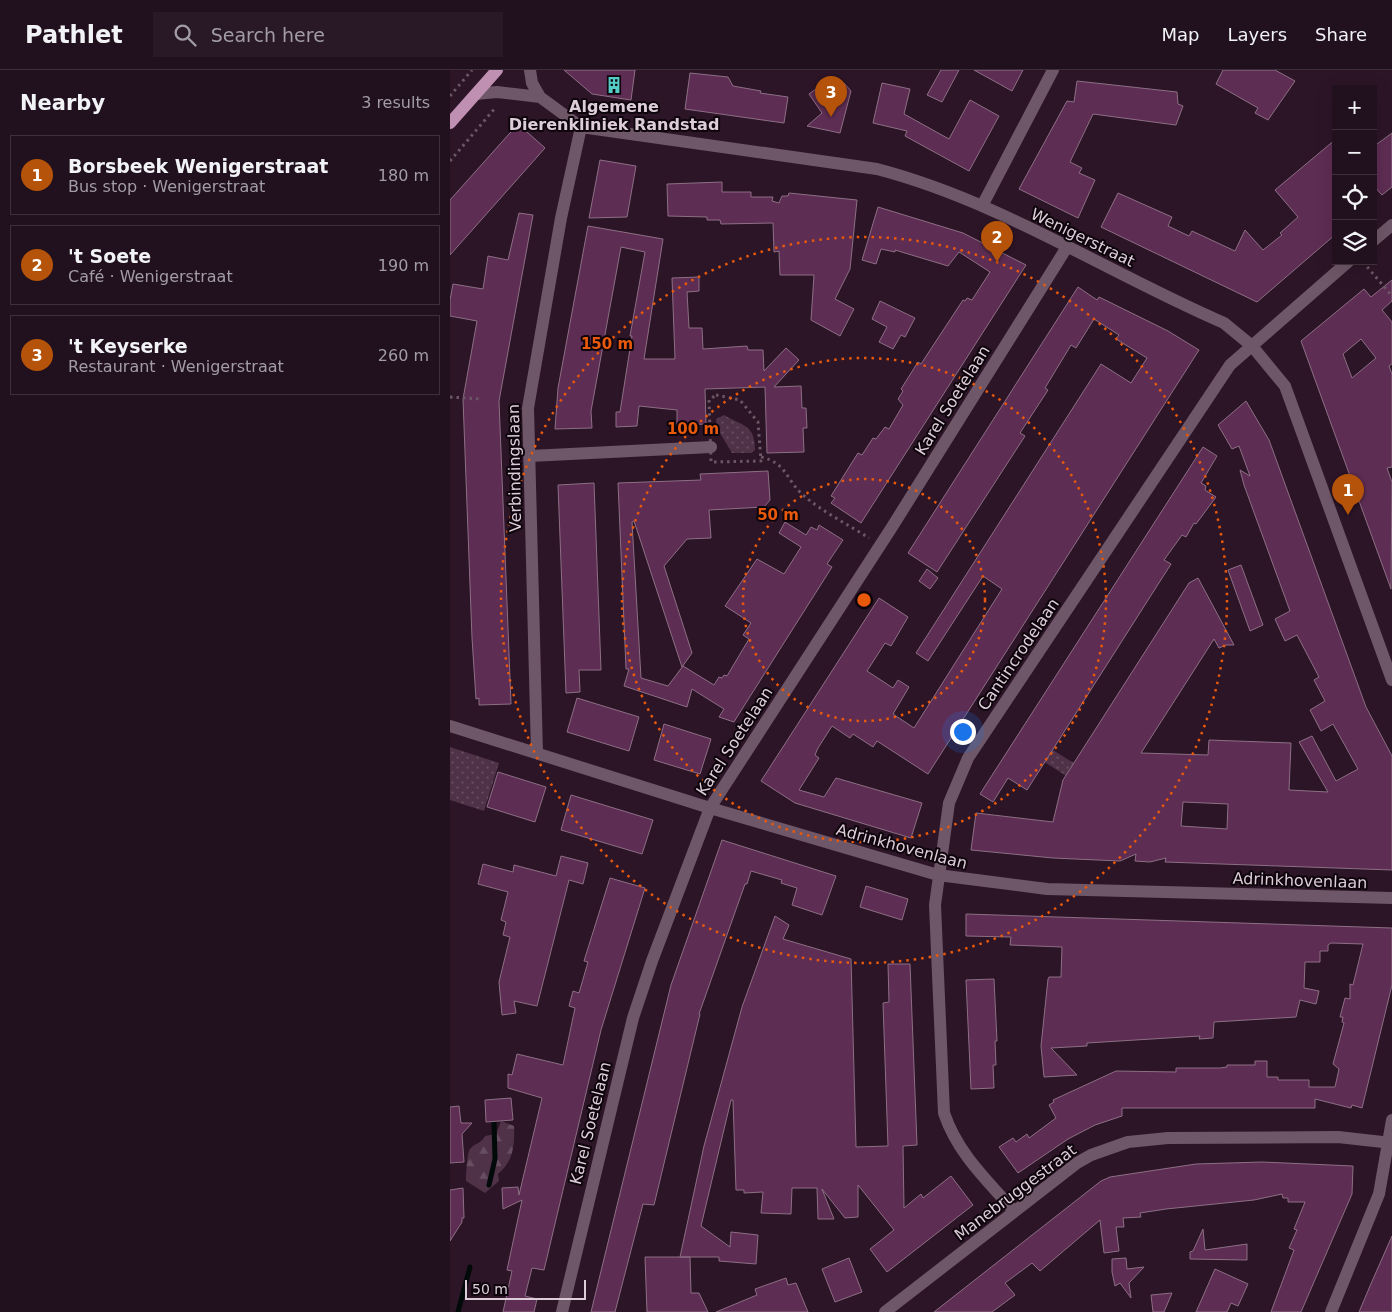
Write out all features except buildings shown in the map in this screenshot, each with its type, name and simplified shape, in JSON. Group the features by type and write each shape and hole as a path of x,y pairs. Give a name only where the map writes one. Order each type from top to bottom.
{"main road":[{"path":"450,123 497,70"}],"street":[{"path":"530,70 532,83 540,97"},
{"path":"982,206 1053,70"},
{"name":"Wenigerstraat","path":"476,94 508,93 540,97 581,127 878,169 911,178 982,206 1224,324 1252,346 1285,386 1392,680"},
{"name":"Verbindingslaan","path":"537,753 528,408 561,218 581,127"},
{"path":"1377,238 1392,225"},
{"name":"Karel Soetelaan","path":"562,1312 634,1018 652,960 710,808 880,545 1067,247"},
{"name":"Cantincrodelaan","path":"1014,1211 960,1149 944,1113 935,905 949,802 968,758 1230,365 1344,265"},
{"path":"530,456 710,447"},
{"name":"Adrinkhovenlaan","path":"450,726 710,808 938,875 1047,890 1392,898"},
{"path":"1330,1312 1379,1194 1391,1143 1392,1120"},
{"name":"Manebruggestraat","path":"885,1312 1077,1163 1091,1155 1128,1142 1168,1138 1338,1137 1391,1143"}],"path":[{"path":"450,96 472,70"},
{"path":"450,161 508,93"},
{"path":"1365,265 1392,296"},
{"path":"716,395 740,400 758,422 761,461 711,462 710,447 709,400 716,395"},
{"path":"450,397 481,399"},
{"path":"760,457 772,460 787,472 802,494 880,545"}],"green space":[{"path":"724,415 750,430 753,435 755,450 751,453 732,453 717,428 716,419"},
{"path":"450,747 499,763 484,811 450,800"},
{"path":"1048,747 1085,770 1077,783 1040,759"},
{"path":"501,1121 514,1126 512,1153 507,1164 498,1174 499,1181 485,1193 466,1181 468,1154 470,1149 482,1141 485,1136 496,1134"}],"waterway":[{"path":"489,1185 495,1159 494,1122"},
{"path":"458,1312 470,1267"}],"place":[{"name":"Algemene Dierenkliniek Randstad","path":"614,85"},
{"name":"'t Keyserke","path":"831,117"},
{"name":"'t Soete","path":"997,262"},
{"name":"Borsbeek Wenigerstraat","path":"1348,515"}]}
